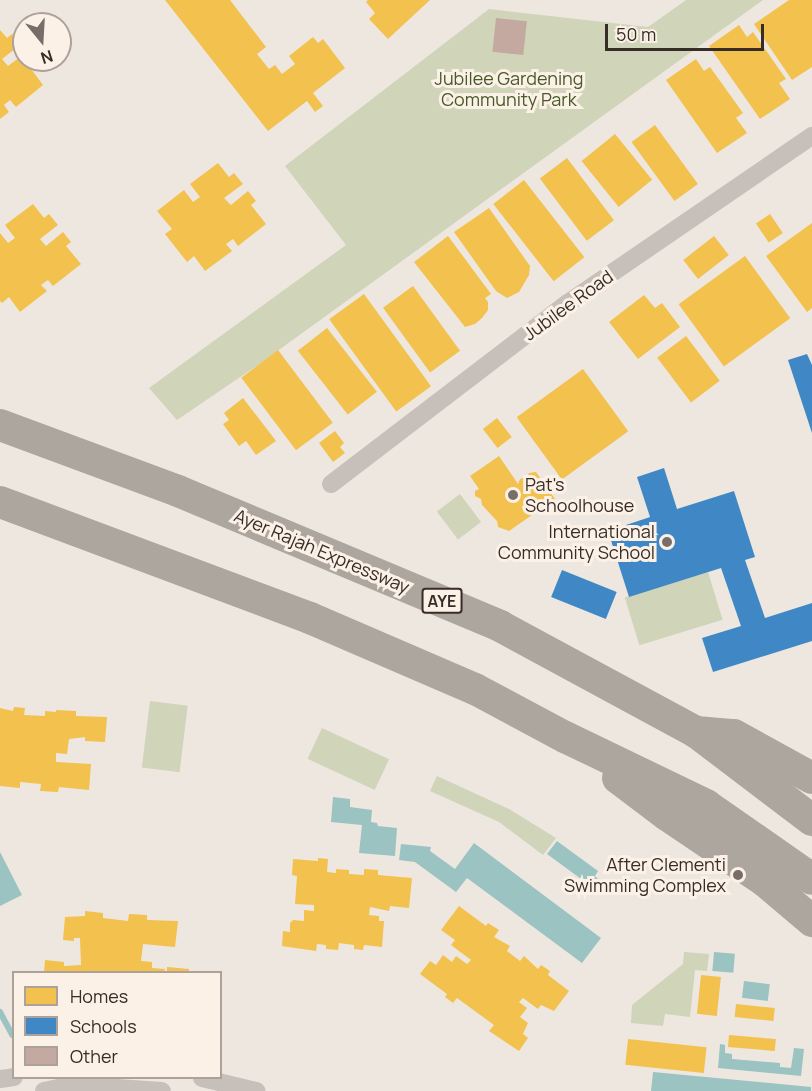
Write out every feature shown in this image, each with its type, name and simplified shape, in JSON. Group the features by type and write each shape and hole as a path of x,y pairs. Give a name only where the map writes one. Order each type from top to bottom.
{"highway":[{"name":"Ayer Rajah Expressway","path":"4,425 198,499 500,626 696,732 812,820"},
{"path":"0,502 310,618 475,689 565,737 706,805 812,879"},
{"path":"696,732 734,735 812,778"},
{"path":"565,737 667,815 765,881 812,921"}],"street":[{"name":"Jubilee Road","path":"331,484 568,303 812,136"},
{"path":"212,1083 256,1091"},
{"path":"44,1091 72,1085 162,1091"}],"green space":[{"name":"Jubilee Gardening Community Park","path":"686,0 763,0 258,365 177,420 149,388 346,245 285,166 489,9 648,27"},
{"path":"460,494 481,522 458,539 437,511"},
{"path":"708,572 723,620 639,645 625,597"},
{"path":"150,701 188,706 180,772 142,768"},
{"path":"322,728 389,759 375,790 308,759"},
{"path":"437,776 509,809 556,838 543,855 499,822 430,791"},
{"path":"684,952 709,954 707,971 695,970 690,1017 665,1014 663,1026 631,1023 632,1005 683,964"}],"water":[{"path":"333,797 350,799 350,807 372,810 371,822 377,823 378,826 397,828 395,856 359,853 362,825 331,822"},
{"path":"557,841 598,871 595,876 598,879 592,887 547,854"},
{"path":"474,843 601,938 582,963 467,878 456,892 415,862 399,860 401,844 431,847 430,851 455,869"},
{"path":"0,852 22,895 0,906"},
{"path":"714,952 735,954 733,973 712,971"},
{"path":"744,981 770,984 768,1001 742,998"},
{"path":"720,1044 725,1045 725,1053 732,1054 732,1059 780,1063 780,1067 791,1068 794,1048 804,1049 801,1076 718,1068"},
{"path":"653,1072 811,1087 811,1091 651,1091"}],"building: Homes":[{"path":"165,0 230,0 266,47 257,54 269,69 275,65 282,74 295,64 289,56 313,37 318,43 323,39 345,68 313,93 323,106 315,112 307,101 268,131"},
{"path":"368,0 430,0 388,39 369,19 375,13 366,2"},
{"path":"789,0 812,0 812,67 792,80 754,24"},
{"path":"739,25 747,37 753,32 786,79 779,83 790,99 760,119 709,46"},
{"path":"0,30 7,38 12,34 12,51 2,59 8,66 12,63 12,72 33,72 43,85 16,107 10,100 4,105 9,112 0,119"},
{"path":"696,59 704,71 710,67 743,113 736,118 747,133 717,153 666,80"},
{"path":"655,125 698,184 674,201 632,142"},
{"path":"615,134 652,180 619,207 582,161"},
{"path":"567,158 614,220 587,241 540,178"},
{"path":"218,163 229,177 234,173 243,184 224,198 231,205 248,191 256,201 251,205 266,224 238,246 233,239 226,244 232,251 205,271 194,256 187,262 165,234 172,229 157,211 184,190 193,202 200,197 190,184"},
{"path":"524,180 584,257 554,281 493,204"},
{"path":"33,204 44,218 49,214 58,225 40,239 46,246 63,232 71,242 66,246 81,264 53,286 48,280 41,285 47,291 20,312 9,297 2,303 0,301 0,233 8,243 15,238 5,225"},
{"path":"489,208 530,266 529,275 519,292 507,298 496,291 454,232"},
{"path":"770,214 783,233 769,243 756,224"},
{"path":"812,223 812,308 807,312 766,256"},
{"path":"448,236 491,294 485,298 488,302 488,310 482,318 475,324 465,327 414,262"},
{"path":"714,236 729,255 698,279 683,260"},
{"path":"745,256 790,318 724,366 679,304"},
{"path":"413,286 460,351 430,372 383,308"},
{"path":"364,294 431,386 396,412 329,319"},
{"path":"644,295 655,308 662,303 680,327 638,359 609,322"},
{"path":"327,328 377,392 348,415 298,351"},
{"path":"686,336 720,381 691,402 657,358"},
{"path":"278,350 333,423 296,450 241,378"},
{"path":"583,369 628,431 562,479 517,417"},
{"path":"243,398 276,441 256,455 246,441 239,446 223,424 229,420 224,413"},
{"path":"497,418 512,437 498,448 483,429"},
{"path":"335,431 344,443 340,447 345,453 333,462 319,443"},
{"name":"Pat's Schoolhouse","path":"499,456 518,484 520,479 527,477 529,473 536,472 555,499 509,531 498,527 497,521 482,505 481,499 475,496 475,491 479,489 470,476"},
{"path":"14,707 25,708 24,715 45,716 45,711 56,712 56,710 76,711 76,716 107,717 105,742 85,741 85,737 69,739 67,754 56,753 56,762 91,764 89,790 59,787 58,792 40,791 41,784 20,782 20,788 0,786 0,708 13,711"},
{"path":"318,858 328,859 327,872 336,873 336,869 349,870 349,874 364,875 364,869 378,870 378,875 412,878 409,908 390,906 389,911 370,907 369,915 379,916 379,921 384,921 382,947 364,945 363,950 354,949 354,945 339,943 338,950 326,949 326,945 317,944 316,951 282,946 283,931 290,932 290,923 293,920 304,921 304,910 314,911 314,905 295,904 297,876 292,875 293,859 318,861"},
{"path":"459,906 486,926 488,923 499,930 494,937 510,946 507,951 520,961 524,956 538,969 541,965 550,971 548,975 569,991 554,1011 541,1005 538,1009 523,998 519,1002 527,1008 520,1017 528,1023 523,1034 528,1038 519,1051 489,1031 494,1025 457,998 453,1003 445,997 447,994 420,974 430,961 436,965 443,955 452,962 456,956 467,964 471,960 451,945 455,940 441,930"},
{"path":"85,911 103,913 103,918 128,921 129,914 147,915 147,920 178,921 175,947 143,944 141,961 152,962 152,968 165,969 164,971 44,971 45,960 64,962 64,966 81,965 80,938 74,938 74,941 63,940 65,917 85,916"},
{"path":"167,967 189,969 189,971 167,971"},
{"path":"701,975 721,977 717,1016 697,1014"},
{"path":"736,1004 775,1008 773,1021 735,1017"},
{"path":"729,1035 776,1039 775,1051 728,1047"},
{"path":"628,1039 707,1047 704,1073 625,1065"}],"building: Schools":[{"path":"807,354 812,365 812,433 788,360"},
{"path":"664,468 677,509 734,491 755,557 745,560 765,618 812,603 812,641 713,672 702,638 741,626 721,568 629,597 608,531 650,517 637,477"},
{"path":"562,570 617,592 606,619 551,597"}],"building: Other":[{"path":"496,18 527,21 523,55 492,52"}],"waterway":[{"path":"0,1012 12,1035"}],"place":[{"name":"Pat's Schoolhouse","path":"513,495"},
{"name":"International Community School","path":"667,542"},
{"name":"After Clementi Swimming Complex","path":"738,875"}]}
